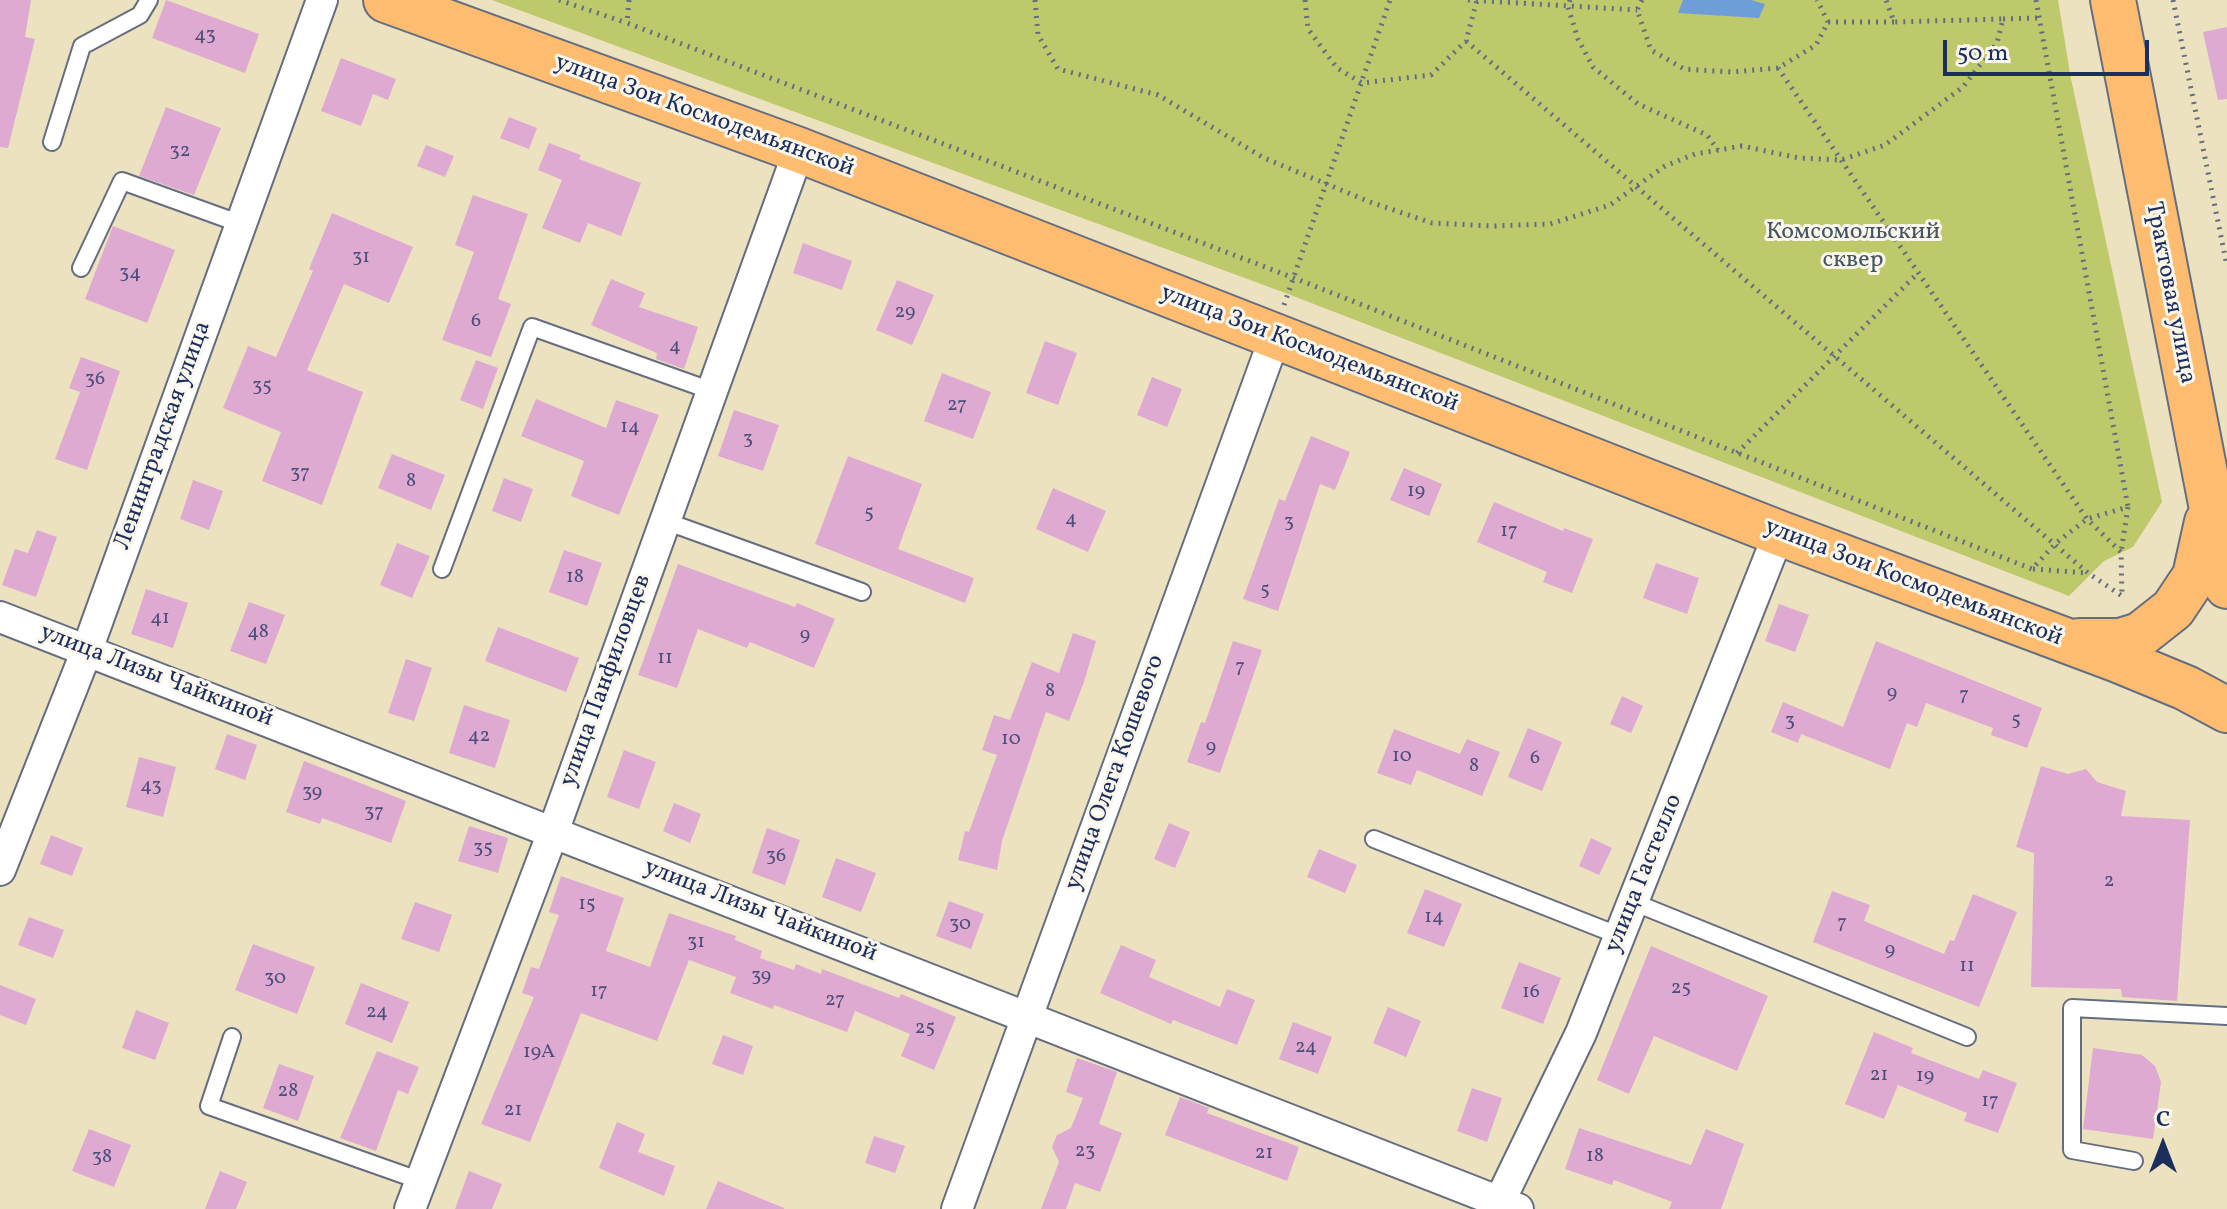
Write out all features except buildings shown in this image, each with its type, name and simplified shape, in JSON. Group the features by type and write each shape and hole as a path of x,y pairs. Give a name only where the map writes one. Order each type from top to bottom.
{"main road":[{"name":"улица Зои Космодемьянской","path":"386,0 799,150 1779,533 2186,688 2227,710"},
{"name":"Трактовая улица","path":"2113,0 2227,586"},
{"path":"2061,640 2120,641 2140,635 2173,609 2195,576 2203,553 2207,483"}],"street":[{"name":"Ленинградская улица","path":"0,870 87,650 322,0"},
{"name":"улица Панфиловцев","path":"410,1209 553,832 799,150"},
{"name":"улица Олега Кошевого","path":"957,1209 1275,337"},
{"name":"улица Гастелло","path":"1505,1207 1581,1033 1779,533"},
{"name":"улица Лизы Чайкиной","path":"0,617 1028,1016 1505,1207"}],"lane":[{"path":"52,142 82,46 140,15 149,0"},
{"path":"81,268 122,181 241,224"},
{"path":"442,569 532,327 712,391"},
{"path":"665,521 862,592"},
{"path":"1374,839 1620,936"},
{"path":"1633,902 1967,1037"},
{"path":"2134,1161 2072,1150 2072,1008 2227,1016"},
{"path":"232,1037 209,1106 421,1181"}],"path":[{"path":"559,0 627,23 1294,278 2032,569 2088,573"},
{"path":"627,23 629,0"},
{"path":"1035,0 1038,35 1058,69 1158,95 1264,158 1432,223 1493,226 1550,224 1610,205 1665,166 1718,150 1742,146 1799,158 1841,160 1885,145 1963,87 1997,43 2003,19"},
{"path":"1305,0 1308,29 1337,68 1362,83 1431,75 1466,41 1478,1"},
{"path":"1275,337 1390,0"},
{"path":"1468,0 1637,10"},
{"path":"1642,0 1637,10 1651,50 1684,69 1732,72 1778,68 1816,45 1828,22"},
{"path":"1817,0 1828,22"},
{"path":"1886,0 1894,22"},
{"path":"1466,41 2088,573 2122,596 2121,552 2128,507 2036,0"},
{"path":"2173,0 2227,266"},
{"path":"1569,4 1578,39 1593,67 1638,104 1707,135 1718,150"},
{"path":"1828,22 2038,18"},
{"path":"1778,68 2087,519 2121,552"},
{"path":"1737,453 1918,273"},
{"path":"2032,569 2056,543 2087,519 2128,507"}],"green space":[{"name":"Комсомольский сквер","path":"492,0 2058,0 2071,79 2162,502 2133,547 2104,561 2069,596 1288,294"}],"water":[{"path":"1683,0 1751,0 1765,4 1759,18 1678,13"}]}
